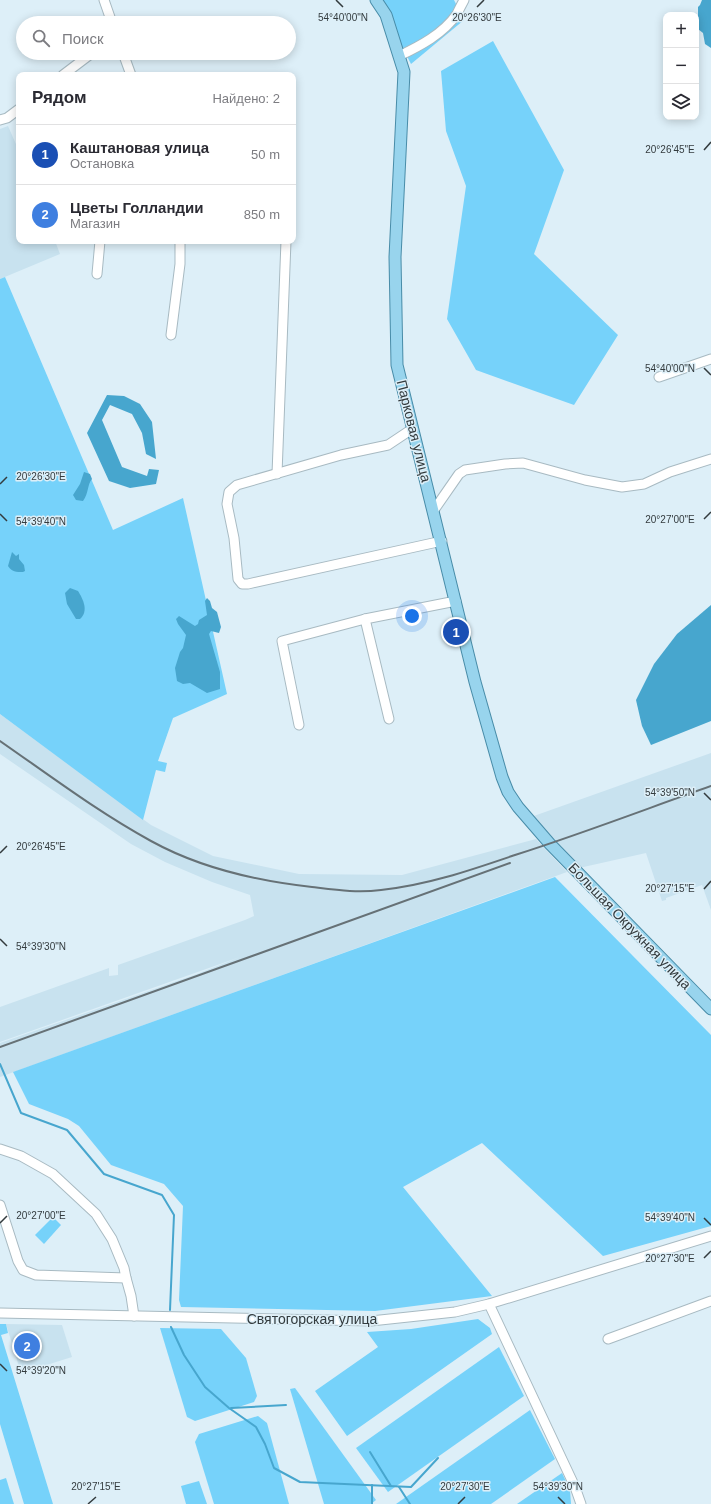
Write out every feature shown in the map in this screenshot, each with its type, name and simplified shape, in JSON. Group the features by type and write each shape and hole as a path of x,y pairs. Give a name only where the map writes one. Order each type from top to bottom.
{"main road":[{"name":"Парковая улица","path":"376,0 386,15 404,72 395,257 397,365 412,429 442,541 484,717 502,776 508,792 518,807 550,844"},
{"name":"Большая Окружная улица","path":"550,844 711,1009"}],"street":[{"path":"104,0 110,16"},
{"path":"399,56 431,39 442,30 456,14 460,2"},
{"path":"73,72 85,60"},
{"path":"126,60 130,72"},
{"path":"0,120 7,118 16,111"},
{"path":"97,274 100,244"},
{"path":"171,335 180,264 180,244"},
{"path":"277,474 286,244"},
{"path":"659,377 711,359"},
{"path":"412,429 388,445 341,455 236,485 229,492 227,504 234,538 238,579 242,584 248,584 442,541"},
{"path":"434,510 459,474 465,470 523,463 585,480 622,487 644,484 670,472 711,459"},
{"path":"299,725 282,641 365,619 456,602"},
{"path":"365,619 389,719"},
{"path":"0,1149 21,1156 53,1174 96,1214 112,1239 124,1268 134,1316"},
{"path":"0,1205 18,1261 23,1270 36,1276 126,1278"},
{"name":"Святогорская улица","path":"0,1313 371,1321 455,1312 489,1304 711,1236"},
{"path":"608,1339 711,1301"},
{"path":"489,1304 575,1486 581,1504"}],"shaded area":[{"path":"378,0 454,0 464,20 411,64"},
{"path":"702,0 711,0 711,48 705,44 703,33 699,30 698,7"},
{"path":"493,41 564,170 534,254 618,335 574,405 476,370 447,319 466,186 446,131 441,71"},
{"path":"8,126 16,144 16,244 56,244 60,254 0,279 0,129"},
{"path":"5,277 113,530 183,498 227,694 173,718 158,761 167,763 165,772 156,770 143,820 0,714 0,279"},
{"path":"107,395 124,396 140,404 152,422 156,459 146,454 142,433 132,414 110,405 102,420 122,467 147,476 149,469 159,470 156,484 130,488 109,481 87,433"},
{"path":"84,472 90,474 92,479 83,501 76,500 73,495 80,484"},
{"path":"12,552 16,556 19,554 19,559 24,565 25,571 14,571 8,566"},
{"path":"70,588 78,591 83,601 85,609 83,616 80,619 76,619 67,604 65,593"},
{"path":"207,598 210,601 212,608 217,612 221,627 219,633 211,631 209,634 220,672 220,689 207,693 190,683 183,684 177,681 175,668 180,652 183,648 186,635 176,619 179,616 195,626 198,624 199,620 207,615 205,601"},
{"path":"711,605 711,721 651,745 642,726 636,700 654,664 677,634"},
{"path":"0,714 151,825 213,856 299,874 402,875 536,839 567,872 0,1077 0,1043 197,974 240,957 0,1042 0,1007 109,968 109,976 118,975 118,965 254,916 250,895 212,882 165,862 131,844 0,754"},
{"path":"711,753 711,910 702,885 666,898 666,900 662,901 646,853 579,868 531,817"},
{"path":"555,877 711,1035 711,1226 603,1256 482,1143 403,1187 492,1296 375,1311 181,1307 179,1300 183,1206 164,1184 111,1165 79,1126 68,1119 29,1104 13,1072"},
{"path":"53,1217 61,1225 44,1244 35,1235"},
{"path":"478,1319 490,1328 492,1334 347,1436 315,1391 378,1347 367,1332 411,1329"},
{"path":"0,1324 6,1324 8,1333 1,1335 53,1504 24,1504 0,1424"},
{"path":"6,1324 62,1325 72,1357 21,1373"},
{"path":"160,1328 221,1329 246,1358 257,1396 254,1402 195,1421 187,1417"},
{"path":"499,1347 524,1396 388,1492 356,1448"},
{"path":"295,1388 376,1500 371,1504 324,1504 290,1389"},
{"path":"530,1410 555,1459 491,1504 396,1504"},
{"path":"258,1416 267,1423 289,1504 214,1504 195,1442 199,1434"},
{"path":"562,1473 570,1490 571,1504 517,1504"},
{"path":"6,1478 14,1504 0,1504 0,1480"},
{"path":"199,1481 207,1504 186,1504 181,1486"}],"waterway":[{"path":"0,1064 21,1113 67,1130 104,1174 162,1195 174,1215 170,1310"},
{"path":"171,1327 184,1355 205,1387 229,1408 256,1427 265,1444 274,1468 300,1482 411,1487 438,1458"},
{"path":"231,1408 286,1405"},
{"path":"370,1452 391,1486"},
{"path":"372,1485 372,1504"},
{"path":"399,1487 410,1504"}],"railway":[{"path":"0,741 74,793 131,830 189,859 250,877 347,891 372,891 398,888 432,881 564,839 711,786"},
{"path":"0,1047 510,863"}],"place":[{"name":"Каштановая улица","path":"456,632"},
{"name":"Цветы Голландии","path":"27,1346"}]}
